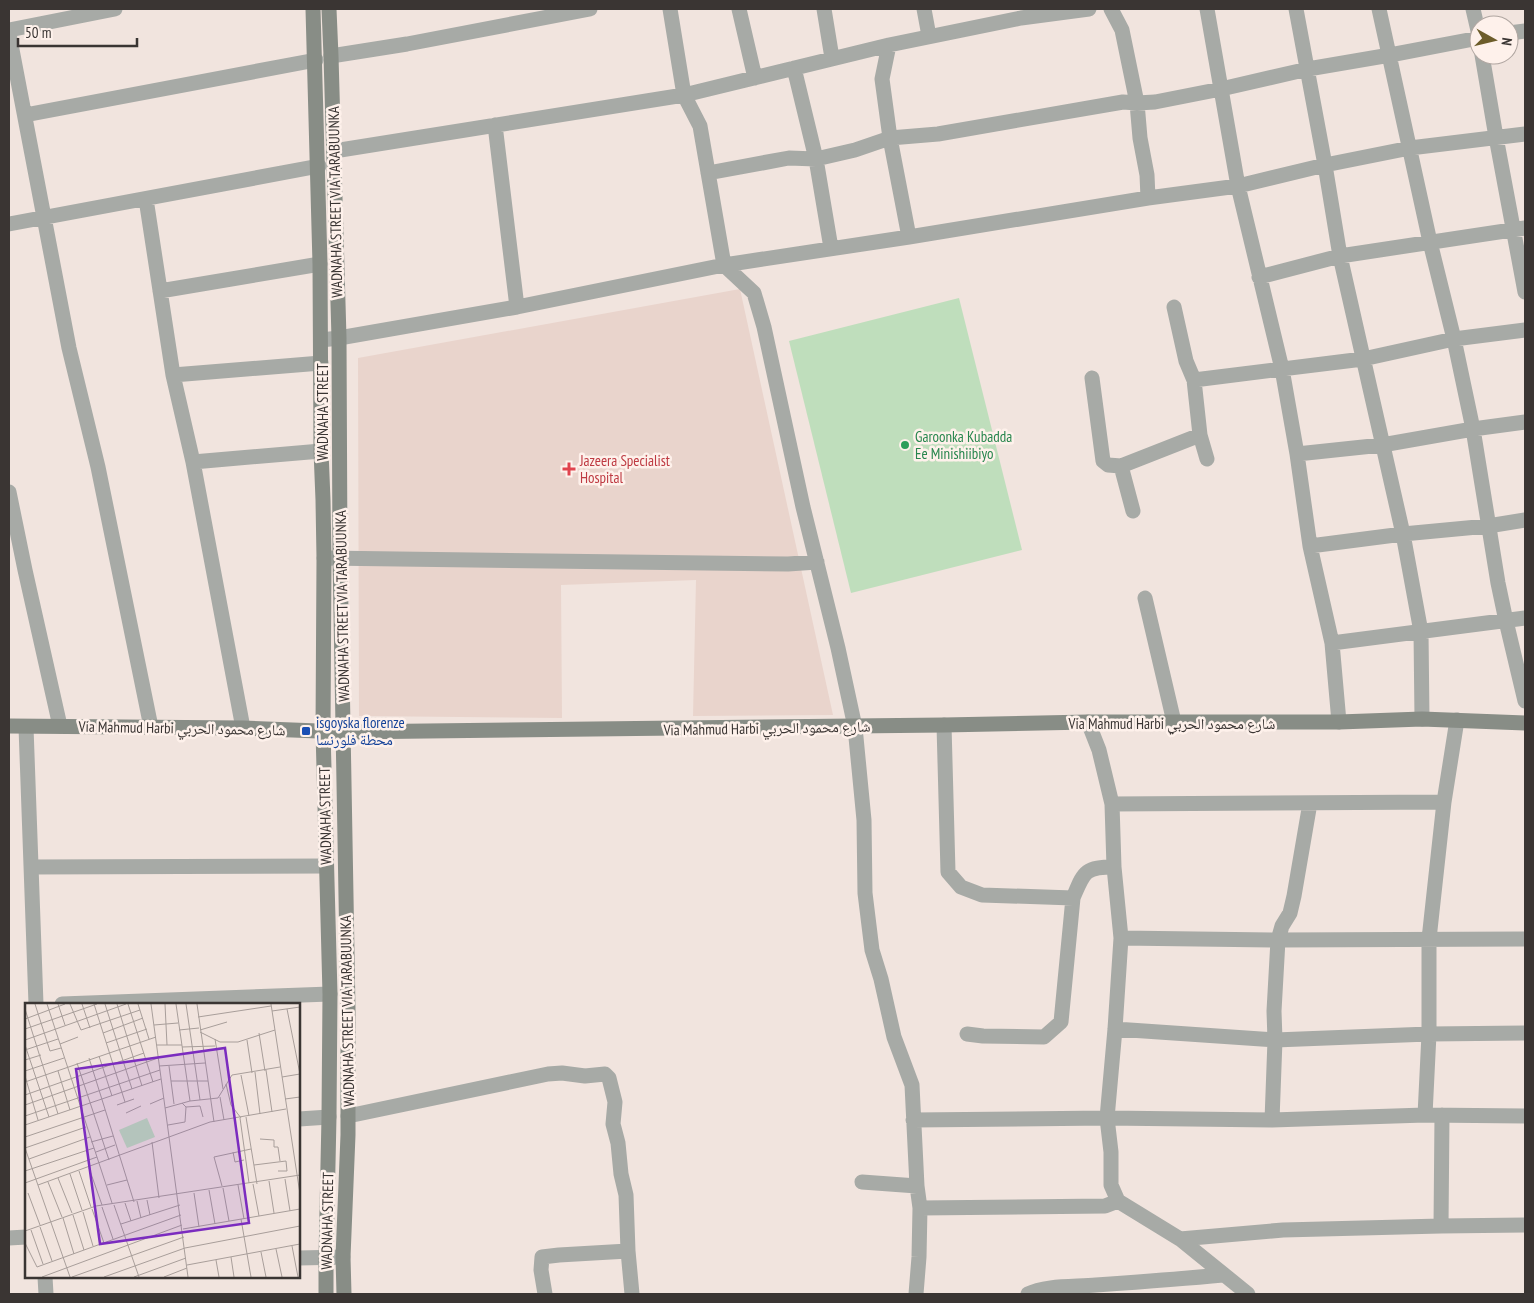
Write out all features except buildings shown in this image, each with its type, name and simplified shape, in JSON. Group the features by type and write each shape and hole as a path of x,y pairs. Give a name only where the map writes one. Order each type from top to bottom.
{"main road":[{"name":"WADNAHA STREET","path":"313,9 319,166 321,451 324,500 323,731 330,994 326,1294"},
{"name":"WADNAHA STREET VIA TARABUUNKA","path":"328,9 332,56 339,338 340,557 344,732 348,1116 343,1256 344,1294"},
{"path":"324,500 340,500"},
{"name":"Via Mahmud Harbi شارع محمود الحربي","path":"9,726 243,728 344,732 855,727 1088,722 1339,722 1422,719 1525,723"}],"street":[{"path":"115,9 9,32 69,348 98,467 151,727"},
{"path":"332,56 407,44 590,9"},
{"path":"670,9 684,95 700,126 724,265 754,293 764,327 803,507 855,727 864,820 865,893 872,950 881,979 894,1038 912,1085 917,1186 920,1208 916,1294"},
{"path":"739,9 755,78"},
{"path":"824,9 832,58"},
{"path":"924,9 929,36"},
{"path":"334,151 684,95 1020,13 1089,9"},
{"path":"1111,9 1122,30 1137,103 1140,138 1147,175 1148,198"},
{"path":"1207,9 1238,186 1282,369 1297,454 1310,546 1332,643 1339,722"},
{"path":"1296,9 1340,256 1403,534 1421,632 1422,719"},
{"path":"1379,9 1430,242 1454,339 1506,621 1525,701"},
{"path":"708,173 789,158 816,159 855,150 890,138 938,134 1123,102 1155,102 1308,69 1469,39"},
{"path":"889,45 882,79 890,138 909,237"},
{"path":"25,115 316,60"},
{"path":"1484,65 1496,137 1519,229 1525,292"},
{"path":"794,68 816,159 831,248"},
{"path":"495,125 517,307"},
{"path":"321,340 517,307 724,265 1148,198 1238,186 1325,165 1410,148 1525,134"},
{"path":"9,224 319,166"},
{"path":"146,199 173,375 193,462 243,728"},
{"path":"1259,277 1340,256 1519,229"},
{"path":"160,290 320,264"},
{"path":"1174,307 1186,361 1194,380 1200,435 1206,459"},
{"path":"1194,380 1363,359 1454,339 1525,330"},
{"path":"173,375 321,363"},
{"path":"1092,378 1103,461 1108,465 1121,466 1200,435"},
{"path":"1297,454 1382,444 1525,422"},
{"path":"193,462 321,451"},
{"path":"1121,466 1133,512"},
{"path":"9,492 60,726"},
{"path":"1310,546 1403,534 1488,526 1525,520"},
{"path":"324,558 788,564 817,562"},
{"path":"1145,598 1174,722"},
{"path":"1332,643 1525,618"},
{"path":"1424,1115 1429,1034 1429,939 1444,802 1457,720"},
{"path":"1088,722 1099,750 1112,804 1114,867 1121,938 1107,1118 1112,1185 1118,1201 1180,1239 1248,1294"},
{"path":"944,725 948,872 961,887 982,895 1073,898"},
{"path":"26,727 36,1003"},
{"path":"1112,804 1444,802"},
{"path":"1272,1120 1275,1040 1274,1011 1278,940 1282,926 1290,913 1294,896 1310,803"},
{"path":"31,867 326,866"},
{"path":"967,1034 1044,1037 1061,1022 1073,898 1081,880 1088,871 1095,867 1114,867"},
{"path":"1121,938 1278,940 1525,939"},
{"path":"89,1003 330,994"},
{"path":"1115,1029 1275,1040 1429,1034 1525,1033"},
{"path":"348,1116 548,1074 562,1073 585,1076 605,1074 609,1078 615,1102 613,1124 626,1194 632,1294"},
{"path":"914,1120 1107,1118 1272,1120 1424,1115 1525,1116"},
{"path":"1441,1226 1442,1115"},
{"path":"300,1119 329,1117"},
{"path":"862,1182 917,1186"},
{"path":"920,1208 1105,1206 1118,1201"},
{"path":"1180,1239 1284,1230 1525,1225"},
{"path":"9,1238 25,1237"},
{"path":"545,1294 541,1270 542,1257 628,1251"},
{"path":"300,1258 343,1256"},
{"path":"1028,1294 1034,1291 1056,1288 1223,1275"},
{"path":"45,1278 46,1294"}],"shaded area":[{"name":"Jazeera Specialist Hospital","path":"740,289 833,715 693,716 696,580 561,585 562,718 359,716 358,358"}],"green space":[{"name":"Garoonka Kubadda Ee Minishiibiyo","path":"959,298 1022,550 851,593 789,341"}],"place":[{"name":"Garoonka Kubadda Ee Minishiibiyo","path":"905,445"},
{"name":"Jazeera Specialist Hospital","path":"569,469"},
{"name":"isgoyska florenze محطة فلورنسا","path":"306,731"}]}
